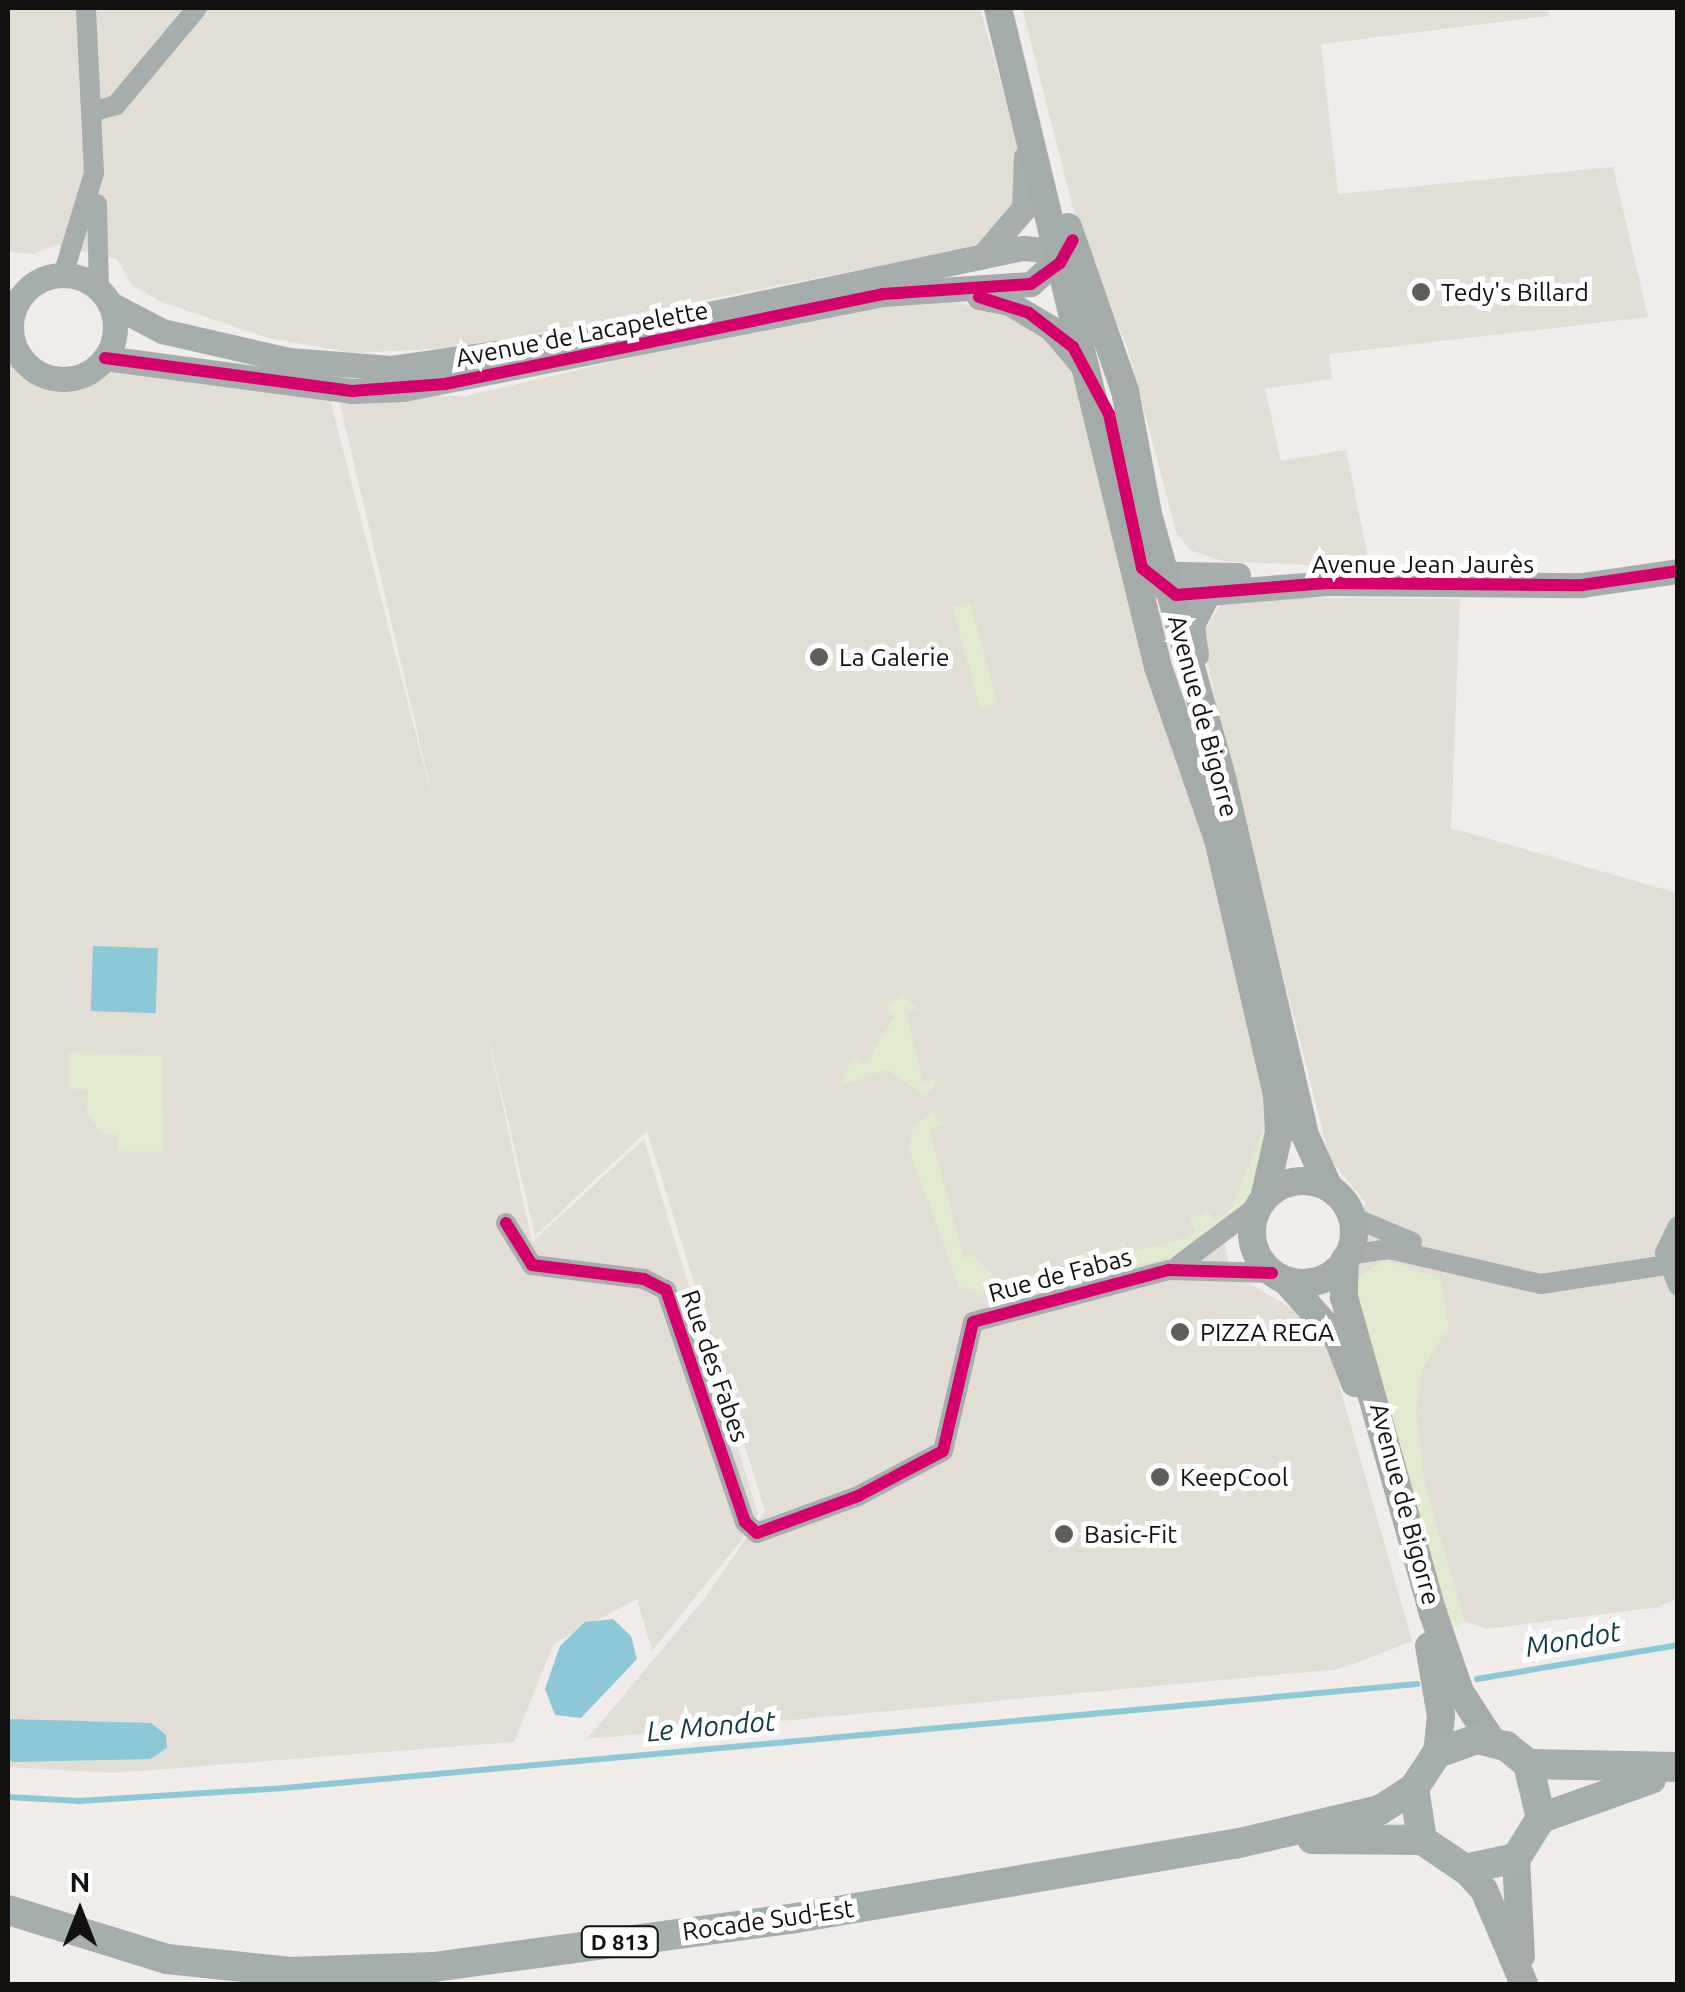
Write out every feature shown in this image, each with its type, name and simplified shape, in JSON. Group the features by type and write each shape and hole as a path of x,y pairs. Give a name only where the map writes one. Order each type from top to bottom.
{"main road":[{"name":"Avenue de Bigorre","path":"995,11 1064,251 1096,392 1206,741 1219,768 1305,1135 1329,1188"},
{"name":"Avenue de Bigorre","path":"1064,251 1125,391 1157,586 1171,711 1218,839 1277,1094 1279,1133 1262,1202"},
{"path":"1288,1183 1329,1188 1352,1217 1347,1257 1322,1278 1280,1277 1254,1246 1262,1202 1288,1183"},
{"name":"Avenue de Bigorre","path":"1347,1257 1344,1297 1433,1613 1460,1692 1492,1741"},
{"name":"Avenue de Bigorre","path":"1280,1277 1338,1338 1362,1402 1432,1656 1441,1716 1437,1753"},
{"path":"1524,1984 1484,1890 1465,1869 1422,1840 1414,1788 1437,1753 1463,1741 1492,1741 1528,1764 1678,1769"},
{"path":"1528,1764 1541,1818"},
{"path":"1524,1984 1516,1858 1541,1818 1678,1769"},
{"name":"Rocade Sud-Est","path":"8,1910 167,1958 290,1972 434,1967 1234,1844 1380,1810 1414,1788"},
{"name":"Rocade Sud-Est","path":"1234,1844 1422,1840"},
{"path":"1465,1869 1516,1858"}],"street":[{"path":"86,8 104,296 115,331 104,358 73,378 41,374 16,349 10,312 18,283 63,275 94,172"},
{"path":"94,111 116,105 198,8"},
{"path":"980,258 1012,226 1029,189 995,11"},
{"name":"Avenue de Lacapelette","path":"63,275 162,331 289,360 391,368 564,344 980,258 1064,251"},
{"name":"Avenue de Lacapelette","path":"104,358 352,391 403,389 883,294 1031,284 1064,251"},
{"path":"945,291 1009,303 1057,331 1096,392"},
{"path":"1144,511 1178,556 1238,575"},
{"name":"Avenue Jean Jaurès","path":"1157,586 1209,591 1328,584 1582,585 1678,571"},
{"name":"Avenue Jean Jaurès","path":"1157,586 1238,575 1328,584"},
{"path":"1209,591 1191,635 1219,768"},
{"name":"Rue de Fabas","path":"745,1522 757,1533 781,1530 930,1462 954,1424 973,1322 1169,1270 1206,1251 1262,1202"},
{"path":"1352,1217 1473,1267"},
{"name":"Rue des Fabes","path":"506,1223 532,1266 644,1279 666,1290 745,1522"},
{"path":"1678,1226 1666,1265 1678,1286"},
{"path":"1347,1257 1390,1250 1541,1284 1666,1265"},
{"name":"Rue de Fabas","path":"1169,1270 1280,1277"}],"shaded area":[{"path":"8,8 980,8 1022,159 1016,209 990,244 466,347 354,353 268,338 164,303 132,285 117,259 54,245 34,254 8,252"},
{"path":"1022,8 1548,8 1549,16 1321,44 1338,194 1613,167 1648,317 1329,354 1332,379 1265,389 1281,461 1346,450 1370,568 1223,561 1190,550 1176,532 1127,345 1086,259"},
{"path":"883,299 935,299 1011,313 1051,338 1080,375 1266,1073 1265,1166 1221,1227 1231,1273 1298,1312 1329,1349 1412,1641 1340,1669 587,1739 705,1598 765,1511 647,1131 535,1236 482,1009 532,1242 644,1139 758,1514 652,1651 637,1599 554,1643 514,1742 113,1773 8,1767 8,316 13,347 42,378 83,380 109,362 329,395 439,824 338,396 466,396"},
{"path":"1226,597 1460,599 1451,828 1677,893 1678,1598 1658,1607 1486,1629 1465,1621 1455,1603 1355,1269 1365,1202 1330,1159 1226,751 1202,634"}],"green space":[{"path":"970,602 997,704 980,709 953,607"},
{"path":"903,996 919,1009 906,1012 923,1082 936,1080 933,1090 922,1094 887,1069 839,1087 853,1057 866,1064 895,1015 883,1008"},
{"path":"69,1052 162,1056 163,1152 117,1151 118,1135 100,1133 87,1113 88,1089 69,1089"},
{"path":"1272,1105 1251,1196 1226,1224 1185,1254 1123,1268 1114,1253 1124,1239 1127,1253 1181,1239 1196,1231 1189,1220 1207,1211 1216,1220 1232,1208"},
{"path":"932,1113 945,1125 929,1128 964,1258 975,1256 1000,1284 1084,1262 1083,1250 1095,1258 1095,1274 1010,1302 959,1287 908,1147 915,1124"},
{"path":"1384,1260 1440,1278 1449,1326 1422,1370 1416,1411 1425,1485 1465,1621 1451,1631 1359,1307 1355,1280"}],"water":[{"path":"93,946 158,948 156,1013 91,1011"},
{"path":"613,1619 631,1636 637,1659 581,1718 555,1715 545,1689 560,1646 585,1622"},
{"path":"8,1719 151,1723 166,1735 167,1748 150,1759 15,1762 8,1760"}],"waterway":[{"name":"Mondot","path":"1477,1679 1678,1645"},
{"name":"Le Mondot","path":"8,1797 79,1801 284,1788 1417,1684"}],"cycle path":[{"path":"105,358 352,391 445,384 883,294 1031,284 1060,263 1073,240"},
{"path":"979,297 1029,313 1073,347 1109,414 1142,568 1176,595 1328,583 1582,585 1678,571"},
{"path":"506,1223 532,1265 644,1279 666,1290 745,1522 757,1533 858,1496 943,1451 973,1322 1169,1270 1272,1273"}],"place":[{"name":"Tedy's Billard","path":"1421,292"},
{"name":"La Galerie","path":"819,657"},
{"name":"PIZZA REGA","path":"1180,1332"},
{"name":"KeepCool","path":"1160,1477"},
{"name":"Basic-Fit","path":"1064,1534"}]}
